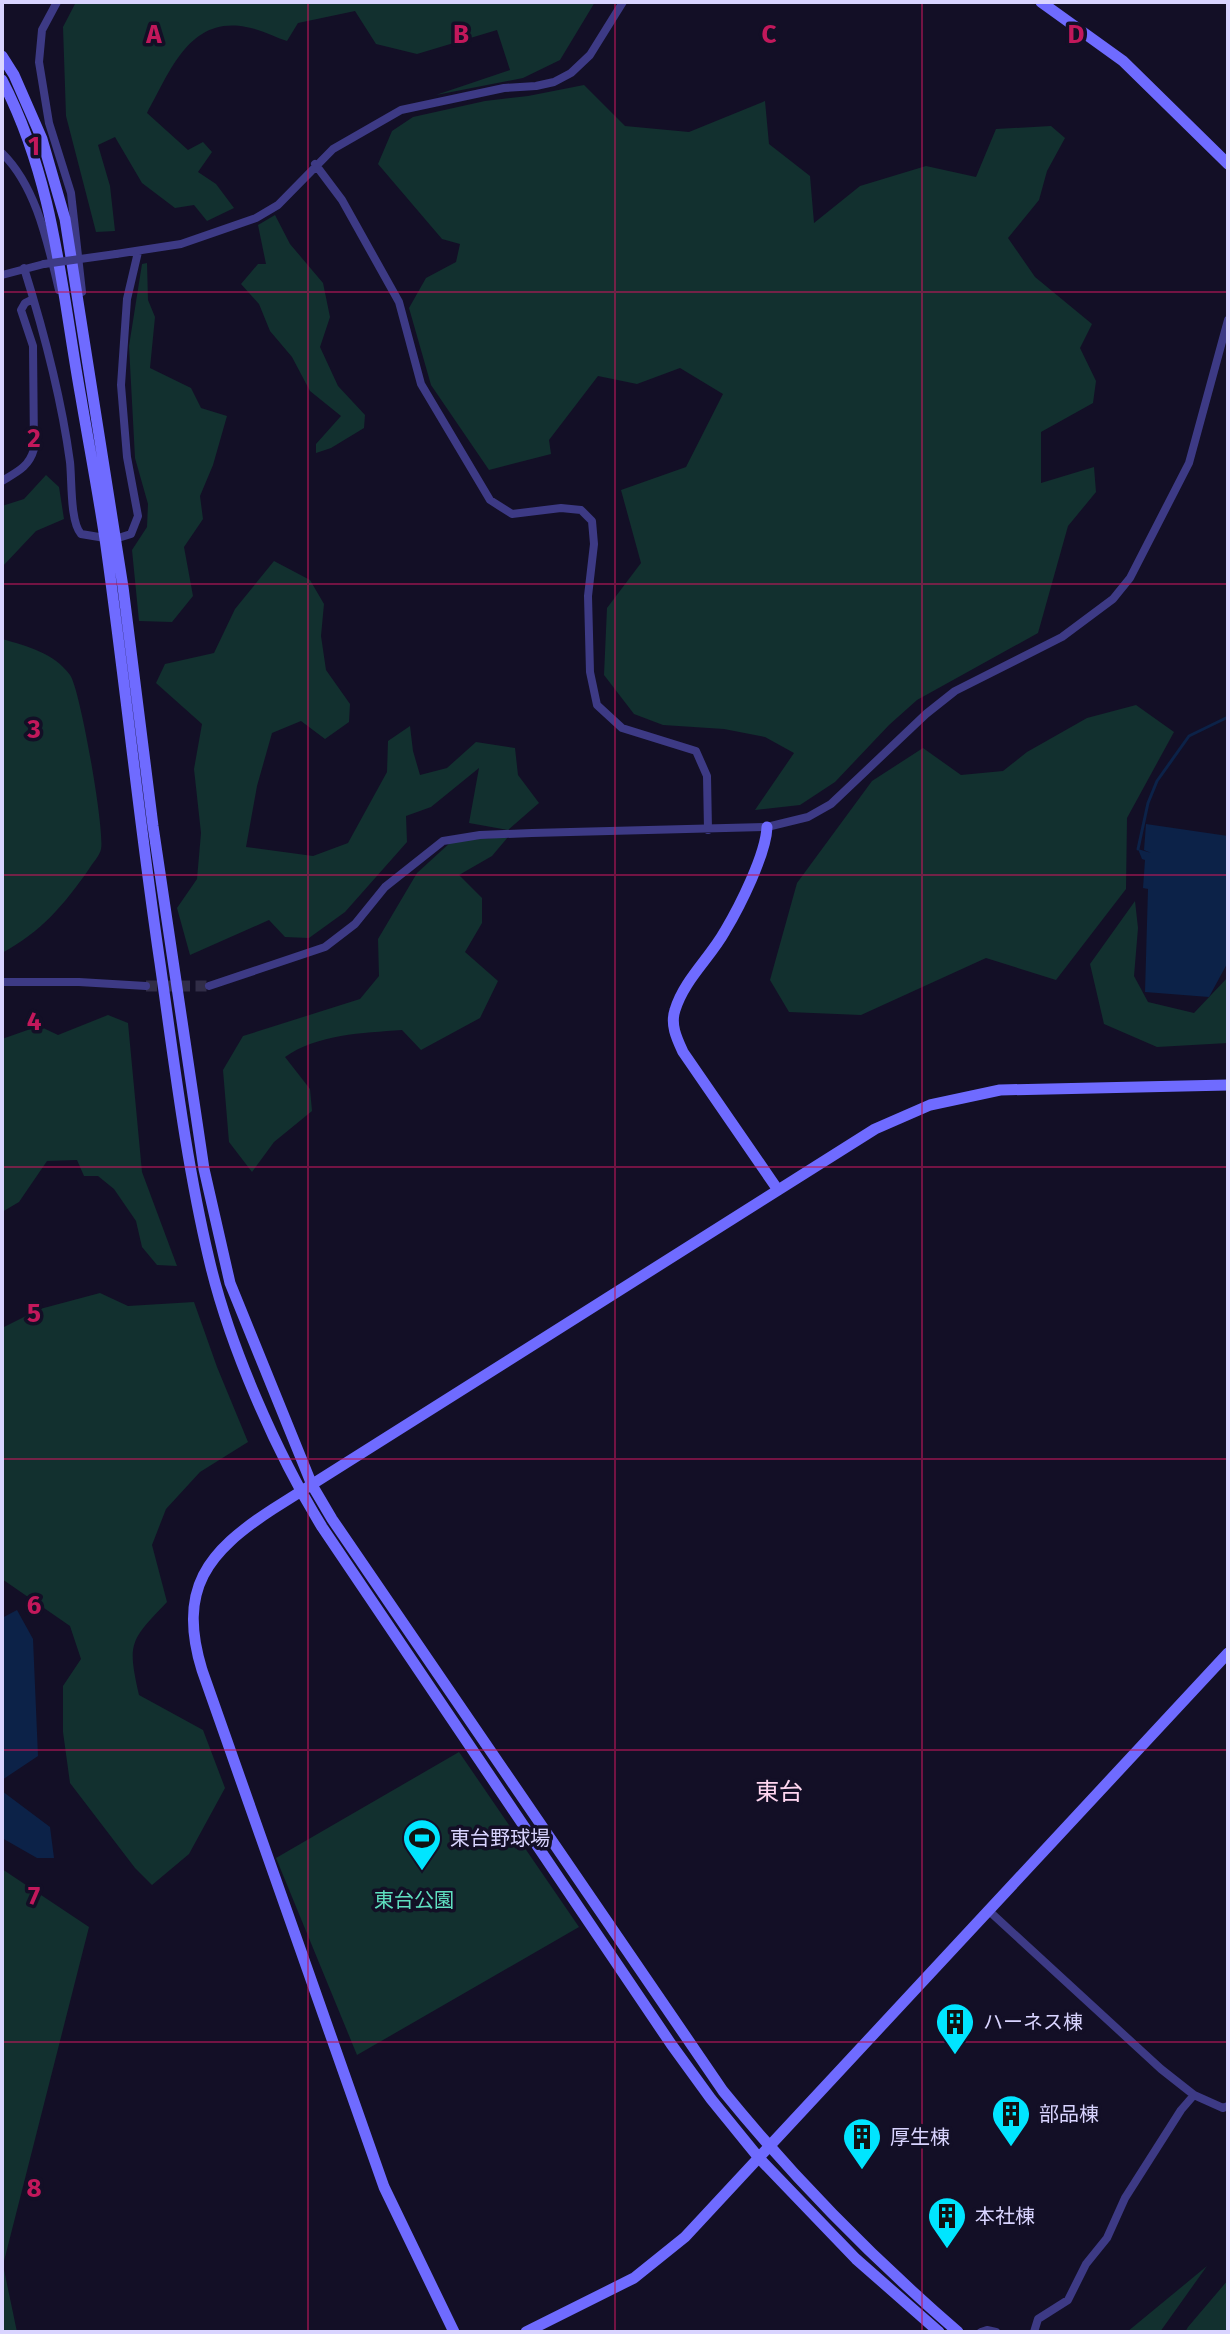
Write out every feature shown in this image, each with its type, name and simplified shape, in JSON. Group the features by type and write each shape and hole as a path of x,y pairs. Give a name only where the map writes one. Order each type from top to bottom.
{"street":[{"path":"57,2 42,30 38,46 39,62 49,123 71,193 142,843 209,1259 239,1350 300,1492 671,2044 759,2158 856,2259 939,2332"},
{"path":"2,275 44,264 181,244 256,218 278,205 333,149 401,110 504,88 536,86 554,82 571,73 590,55 623,2"},
{"path":"1041,2 1123,61 1228,164"},
{"path":"2,56 14,75 42,139 61,205 87,348"},
{"path":"2,80 31,142 41,173 62,272 71,342"},
{"path":"2,153 17,172 43,225 71,342 110,538 204,1169 230,1283 312,1485 373,1581 683,2035 769,2148 909,2290 958,2332"},
{"path":"315,164 342,200 399,302 421,384 490,500 512,514 561,508 581,510 592,521 594,544 588,596 590,672 597,705 622,728 696,751 707,776 708,830"},
{"path":"24,268 59,391 73,484 76,528 81,534 110,538 131,534 138,516 127,457 121,385 127,299 138,252"},
{"path":"2,481 30,461 34,449 33,346 21,310 25,303 33,299"},
{"path":"209,986 325,947 355,924 385,887 443,841 480,835 767,827 808,817 831,804 926,714 955,691 1062,637 1113,599 1130,578 1189,463 1228,320"},
{"path":"767,827 766,843 725,931 685,988 673,1012 674,1033 683,1052 778,1190"},
{"path":"2,982 146,986"},
{"path":"454,2332 384,2187 195,1645 194,1606 205,1572 214,1557 240,1530 875,1129 909,1112 947,1099 1000,1090 1228,1085"},
{"path":"526,2332 634,2278 685,2237 1228,1653"},
{"path":"988,1910 1161,2069 1194,2095 1223,2108 1228,2106"},
{"path":"1034,2332 1038,2319 1068,2300 1086,2264 1107,2238 1125,2198 1181,2110 1194,2095"},
{"path":"981,2332 996,2332"}],"green space":[{"path":"76,2 595,2 560,60 523,78 436,95 510,70 497,30 417,54 376,44 355,11 298,23 287,41 246,27 226,26 210,30 184,50 147,113 188,150 203,142 212,152 198,172 216,184 234,208 207,221 194,205 175,208 142,183 115,137 98,145 110,186 115,231 96,232 66,116 63,27"},
{"path":"584,85 625,126 689,132 765,101 769,144 810,176 814,223 860,186 926,166 976,177 996,129 1051,126 1065,138 1047,171 1039,200 1008,238 1035,277 1092,324 1080,348 1096,381 1093,403 1041,432 1041,483 1094,467 1096,492 1068,526 1038,633 917,700 835,782 800,805 755,810 794,753 765,737 724,729 663,725 634,714 604,675 607,608 641,563 621,490 686,467 723,394 680,368 637,384 598,376 549,440 551,454 489,470 431,385 409,308 426,278 456,262 460,244 442,239 378,164 392,131 413,117 485,101"},
{"path":"275,215 290,244 323,283 330,317 320,347 338,386 365,415 364,428 331,448 316,453 316,444 341,416 310,391 292,357 270,331 259,304 241,284 258,264 266,264 258,225"},
{"path":"147,263 148,300 155,317 150,368 191,388 201,408 227,416 213,465 200,496 203,519 184,547 193,596 172,622 139,621 132,550 147,527 148,504 135,458 129,346 142,264"},
{"path":"46,475 59,487 64,519 36,531 2,567 2,506 24,499"},
{"path":"274,561 310,580 324,604 321,636 326,670 350,704 349,722 325,739 301,721 272,733 257,786 246,847 313,856 348,843 387,772 388,741 410,726 420,775 447,768 476,742 515,748 518,775 539,803 508,830 469,823 479,768 431,807 406,816 407,842 345,912 309,938 285,937 269,920 190,955 177,908 197,879 201,833 194,769 202,724 156,683 165,664 214,653 235,609"},
{"path":"2,639 48,656 70,675 96,789 101,849 61,906 29,936 2,953"},
{"path":"1136,705 1174,732 1127,818 1126,889 1056,980 986,958 861,1015 789,1012 770,980 797,883 872,781 923,748 961,775 1003,771 1027,752 1087,718"},
{"path":"508,837 492,856 459,875 482,898 482,923 465,952 498,981 480,1018 421,1050 402,1030 326,1039 285,1057 310,1089 312,1111 274,1142 252,1172 229,1142 223,1070 243,1036 360,999 379,976 378,939 417,873 452,841"},
{"path":"1135,901 1138,928 1134,976 1148,1002 1194,1013 1228,977 1228,1043 1157,1047 1104,1024 1090,964"},
{"path":"108,1015 128,1023 142,1172 177,1266 157,1265 142,1247 136,1221 114,1189 98,1176 84,1176 77,1160 47,1161 19,1202 2,1212 2,1039 39,1026 58,1035"},
{"path":"100,1293 128,1306 194,1302 248,1442 200,1472 166,1509 152,1545 167,1602 145,1626 135,1643 133,1664 139,1695 203,1730 225,1788 189,1854 152,1885 135,1868 70,1783 63,1732 63,1686 81,1659 70,1626 2,1579 2,1328 40,1309"},
{"name":"東台公園","path":"459,1752 579,1927 357,2055 276,1858"},
{"path":"2,1869 89,1927 3,2265 17,2332 2,2332"},
{"path":"1207,2266 1160,2332 1127,2332"},
{"path":"1228,2280 1228,2332 1185,2332 1188,2327"}],"water":[{"path":"1146,824 1228,836 1228,962 1209,997 1145,992 1148,889 1143,888 1145,860 1138,849 1151,853 1144,850"},
{"path":"17,1610 33,1639 38,1756 2,1780 2,1618"},
{"path":"2,1791 50,1827 54,1858 37,1858 2,1838"}],"waterway":[{"path":"1138,849 1148,803 1157,781 1189,736 1228,717"}],"tunnel":[{"path":"146,986 209,986"}],"place":[{"name":"東台野球場","path":"422,1872"},
{"name":"ハーネス棟","path":"955,2056"},
{"name":"部品棟","path":"1011,2148"},
{"name":"厚生棟","path":"862,2171"},
{"name":"本社棟","path":"947,2250"}],"district":[{"name":"東台","path":"779,1792"}]}
